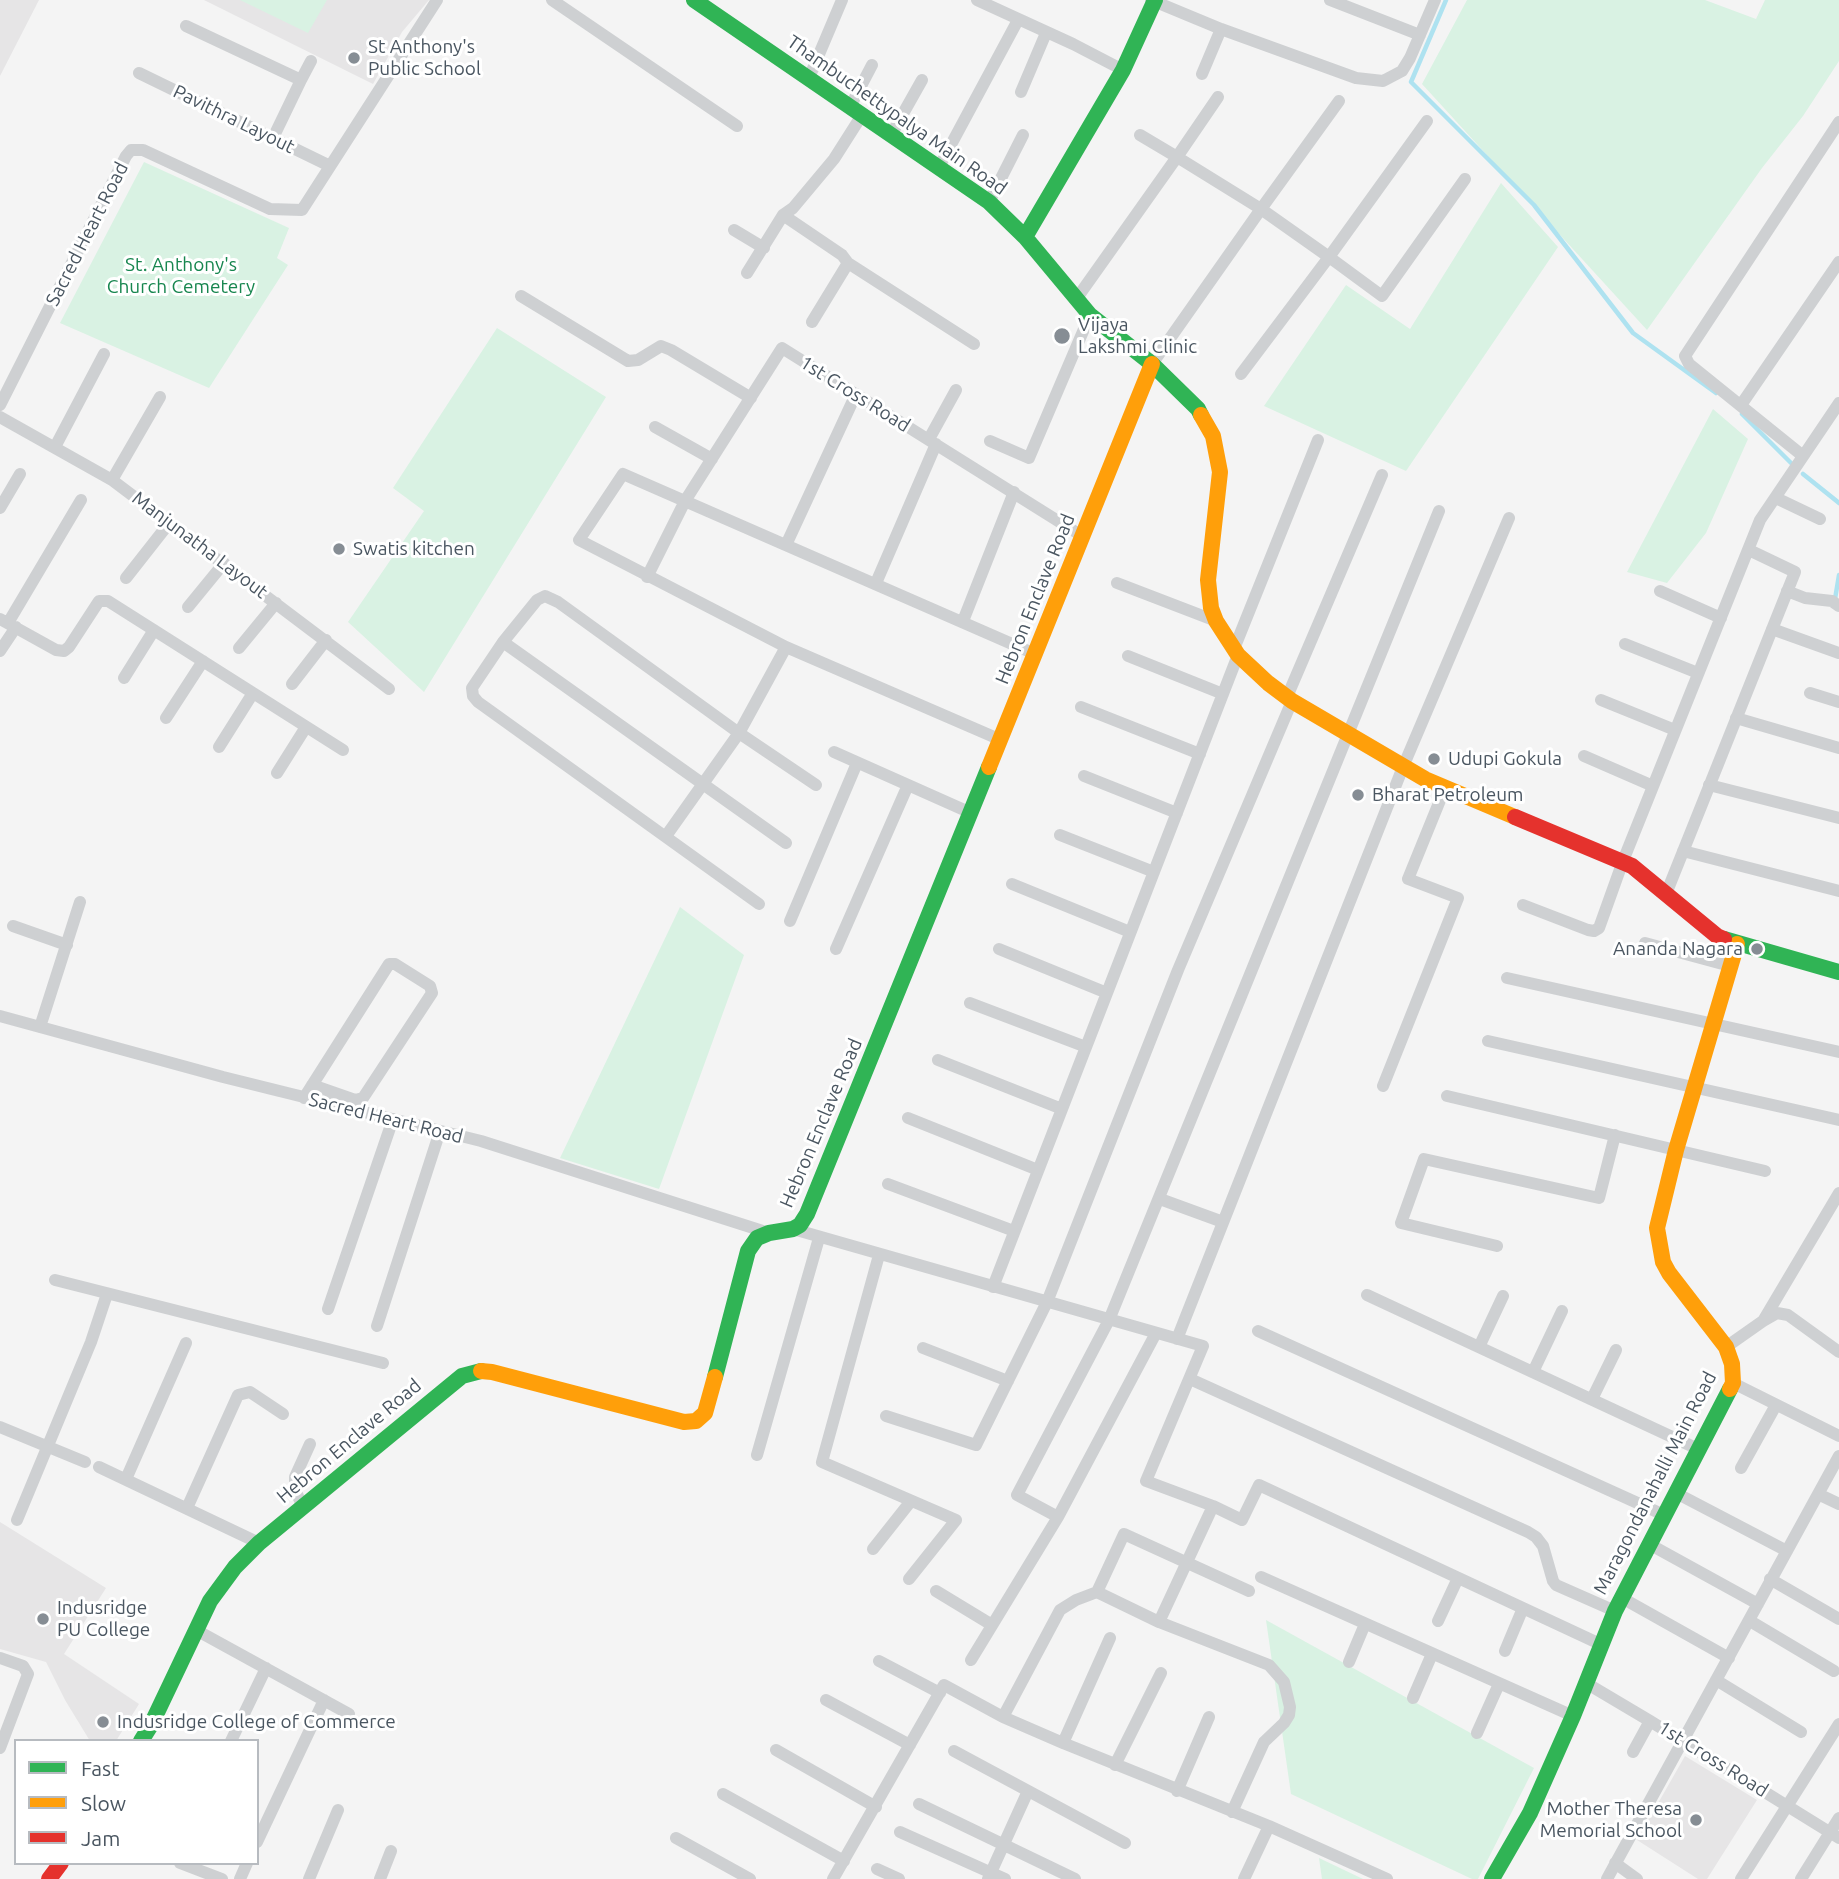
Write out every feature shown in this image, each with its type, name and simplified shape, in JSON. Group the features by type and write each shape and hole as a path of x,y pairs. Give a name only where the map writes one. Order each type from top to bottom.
{"street":[{"name":"Sacred Heart Road","path":"0,405 131,150 143,150 270,209 302,209 437,0"},
{"path":"552,0 737,126"},
{"name":"Thambuchettypalya Main Road","path":"694,0 989,202 1025,237 1090,315 1152,364 1198,409 1213,436 1220,472 1207,588 1216,621 1236,652 1268,683 1403,767 1445,788 1623,861 1642,873 1704,927 1737,944 1839,972"},
{"path":"808,78 842,0"},
{"path":"1330,0 1420,35"},
{"path":"1025,237 1123,70 1153,1 1356,78 1383,81 1402,71 1435,0"},
{"path":"982,1 1123,70"},
{"path":"939,167 1018,20"},
{"path":"186,26 301,80"},
{"path":"1202,74 1221,29"},
{"path":"1021,92 1046,33"},
{"path":"273,138 311,61"},
{"path":"747,273 783,215 793,208 834,159 856,111 872,65"},
{"name":"Pavithra Layout","path":"139,73 330,166"},
{"path":"891,135 922,80"},
{"path":"1077,298 1218,97"},
{"path":"1152,364 1339,101"},
{"path":"1241,374 1427,121"},
{"path":"1804,456 1689,364 1685,356 1839,122"},
{"path":"989,202 1023,135"},
{"path":"1140,135 1261,209 1382,296 1465,179"},
{"path":"783,215 842,255 849,263 974,344"},
{"path":"734,230 764,248"},
{"path":"1741,405 1839,262"},
{"path":"812,321 849,263"},
{"path":"522,296 628,361 638,360 661,346 751,398"},
{"path":"990,441 1029,458 1090,315"},
{"name":"1st Cross Road","path":"648,577 685,501 782,348 1082,536"},
{"path":"55,447 104,354"},
{"name":"Hebron Enclave Road","path":"142,1739 210,1601 225,1579 259,1543 462,1376 478,1371 492,1372 684,1422 696,1421 705,1413 748,1251 757,1238 793,1229 800,1225 807,1214 1152,364"},
{"path":"876,583 932,441 956,390"},
{"path":"786,545 856,394"},
{"path":"112,480 160,397"},
{"path":"1524,905 1594,931 1602,923 1623,861 1760,520 1839,403"},
{"name":"Manjunatha Layout","path":"0,417 112,480 389,689"},
{"path":"655,428 712,459"},
{"path":"993,1287 1200,754 1236,652 1318,440"},
{"path":"0,508 20,474"},
{"path":"1001,740 786,648 579,540 623,474 1035,654"},
{"path":"886,1416 976,1445 1047,1302 1178,970 1382,475"},
{"path":"963,621 1014,492"},
{"path":"1776,498 1819,520"},
{"path":"0,651 8,623 81,500"},
{"path":"1058,1517 1017,1495 1109,1320 1350,735 1439,511"},
{"path":"1177,1339 1403,767 1508,518"},
{"path":"126,578 170,522"},
{"path":"1665,894 1795,572 1749,550"},
{"path":"188,607 224,563"},
{"path":"1117,583 1216,621"},
{"path":"1660,591 1721,618"},
{"path":"1787,591 1805,598 1821,598 1839,606"},
{"path":"759,904 478,702 473,696 472,688 503,642 537,600 545,596 558,602 739,733 816,785"},
{"path":"8,623 56,650 64,651 72,644 97,604 104,600 343,750"},
{"path":"239,648 276,603"},
{"path":"1772,629 1839,653"},
{"path":"124,678 154,630"},
{"path":"292,684 326,640"},
{"path":"503,642 786,843"},
{"path":"1625,643 1698,673"},
{"path":"666,836 739,733 786,648"},
{"path":"1128,656 1223,694"},
{"path":"166,718 203,661"},
{"path":"219,747 253,693"},
{"path":"1810,693 1839,702"},
{"path":"1601,700 1675,730"},
{"path":"1081,706 1200,754"},
{"path":"1736,718 1839,748"},
{"path":"277,773 306,727"},
{"path":"834,752 971,813"},
{"path":"1584,756 1653,786"},
{"path":"790,921 857,762"},
{"path":"1084,776 1177,813"},
{"path":"836,949 908,785"},
{"path":"1709,785 1839,818"},
{"path":"1383,1086 1458,898 1408,879 1445,788"},
{"path":"1060,835 1154,872"},
{"path":"1683,851 1839,891"},
{"path":"1012,884 1130,932"},
{"path":"40,1027 80,902"},
{"path":"13,926 67,945"},
{"path":"1645,943 1730,966"},
{"name":"Maragondanahalli Main Road","path":"1492,1879 1530,1812 1619,1604 1733,1383 1732,1364 1726,1348 1669,1273 1659,1249 1658,1217 1737,944"},
{"path":"999,949 1107,993"},
{"path":"304,1098 312,1085 389,964 396,964 430,986 432,993 363,1098 355,1100 312,1085"},
{"path":"1507,978 1839,1052"},
{"path":"970,1003 1086,1047"},
{"name":"Sacred Heart Road","path":"0,1016 304,1098 481,1141 769,1233"},
{"path":"1488,1041 1839,1120"},
{"path":"938,1060 1062,1109"},
{"path":"1447,1096 1765,1171"},
{"path":"908,1118 1038,1170"},
{"path":"328,1309 393,1119"},
{"path":"377,1326 440,1131"},
{"path":"1497,1246 1401,1223 1424,1159 1599,1198 1615,1135"},
{"path":"888,1184 1014,1231"},
{"path":"1763,1321 1839,1193"},
{"path":"1160,1199 1223,1222"},
{"path":"793,1229 1203,1346 1146,1481 1242,1520 1258,1485 1600,1644"},
{"path":"757,1455 819,1238"},
{"path":"879,1255 822,1462 956,1520 909,1579"},
{"path":"55,1280 383,1363"},
{"path":"17,1520 91,1342 107,1294"},
{"path":"1367,1295 1698,1449"},
{"path":"1479,1347 1503,1296"},
{"path":"1533,1372 1562,1311"},
{"path":"1726,1348 1777,1313 1788,1315 1837,1347"},
{"path":"1258,1331 1664,1515"},
{"path":"971,1660 1058,1517 1156,1333"},
{"path":"126,1479 186,1343"},
{"path":"923,1348 1008,1381"},
{"path":"1592,1399 1616,1350"},
{"path":"1190,1380 1528,1532 1536,1537 1542,1546 1556,1585 1619,1604 1729,1658"},
{"path":"1733,1383 1839,1436"},
{"path":"187,1508 238,1395 250,1392 283,1414"},
{"path":"1741,1468 1776,1405"},
{"path":"0,1427 85,1462"},
{"path":"303,1507 295,1490 295,1477 310,1444"},
{"path":"1607,1879 1839,1456"},
{"path":"99,1467 259,1543"},
{"path":"1676,1493 1787,1551"},
{"path":"1818,1494 1839,1504"},
{"path":"873,1549 911,1501"},
{"path":"1160,1622 1213,1506"},
{"path":"1003,1717 1060,1610 1097,1592 1124,1534 1249,1591"},
{"path":"1649,1544 1758,1604"},
{"path":"1261,1577 1573,1716"},
{"path":"1438,1621 1458,1578"},
{"path":"1770,1579 1839,1619"},
{"path":"936,1591 992,1625"},
{"path":"1097,1592 1160,1622 1269,1665 1284,1682 1289,1715 1264,1742 1232,1812"},
{"path":"1505,1651 1523,1608"},
{"path":"1749,1620 1834,1671"},
{"path":"1349,1662 1365,1624"},
{"path":"196,1630 349,1714"},
{"path":"1063,1743 1110,1638"},
{"path":"1413,1698 1432,1654"},
{"path":"0,1658 23,1666 28,1674 0,1748"},
{"path":"879,1661 940,1693"},
{"path":"232,1739 266,1668"},
{"path":"1115,1765 1161,1672"},
{"path":"1716,1681 1801,1732"},
{"path":"1477,1733 1499,1684"},
{"name":"1st Cross Road","path":"1586,1684 1835,1835"},
{"path":"833,1879 944,1685 1003,1717 1177,1791 1269,1826 1387,1879"},
{"path":"259,1838 324,1700"},
{"path":"826,1700 910,1745"},
{"path":"1177,1791 1209,1717"},
{"path":"1633,1752 1650,1721"},
{"path":"1741,1879 1839,1724"},
{"path":"776,1749 876,1807"},
{"path":"954,1751 1125,1843"},
{"path":"989,1876 1028,1791"},
{"path":"723,1794 844,1861"},
{"path":"919,1804 1075,1879"},
{"path":"309,1879 338,1810"},
{"path":"1801,1879 1835,1835 1839,1818"},
{"path":"1244,1879 1269,1826"},
{"path":"900,1832 989,1876 1005,1879"},
{"path":"676,1839 750,1879"},
{"path":"380,1879 391,1851"},
{"path":"1615,1863 1637,1879"},
{"path":"185,1865 222,1879"},
{"path":"877,1869 899,1879"}],"shaded area":[{"path":"0,0 39,0 0,76"},
{"name":"St Anthony's Public School","path":"204,0 429,0 402,32 373,84"},
{"name":"Indusridge PU College","path":"0,1522 106,1588 64,1654 139,1704 117,1739 89,1739 46,1662 0,1649"},
{"name":"Mother Theresa Memorial School","path":"1685,1756 1757,1800 1707,1879 1698,1879 1637,1840"}],"green space":[{"path":"240,0 327,0 308,33"},
{"path":"1467,0 1705,0 1756,19 1765,0 1839,0 1839,61 1803,116 1762,168 1647,330 1422,84"},
{"name":"St. Anthony's Church Cemetery","path":"144,162 289,228 277,258 288,265 209,388 60,323"},
{"path":"1501,183 1558,247 1406,471 1264,406 1346,285 1410,329"},
{"path":"497,328 606,397 424,692 348,622 424,511 393,488"},
{"path":"1713,409 1748,439 1706,533 1667,583 1627,572"},
{"path":"680,907 744,955 659,1189 560,1158"},
{"path":"1266,1620 1534,1768 1478,1879 1472,1879 1291,1794"},
{"path":"1319,1858 1363,1879 1322,1879"}],"waterway":[{"path":"1446,0 1411,82 1534,205 1633,333 1716,393"},
{"path":"1742,414 1791,463"},
{"path":"1803,474 1839,503"},
{"path":"1835,599 1839,575"}],"traffic: fast":[{"path":"694,0 989,202 1025,237 1090,315 1152,364 1201,415"},
{"path":"1025,237 1123,70 1155,0"},
{"path":"715,1377 748,1251 757,1238 793,1229 800,1225 807,1214 989,767"},
{"path":"1724,939 1839,972"},
{"path":"142,1739 210,1601 235,1567 259,1543 462,1376 481,1371"},
{"path":"1492,1879 1530,1813 1615,1611 1730,1389"}],"traffic: slow":[{"path":"989,767 1152,364"},
{"path":"1201,415 1213,436 1220,472 1208,580 1211,608 1216,621 1238,655 1292,701 1425,779 1515,817"},
{"path":"1730,1389 1733,1383 1732,1364 1726,1347 1669,1273 1663,1262 1657,1228 1676,1150 1737,944"},
{"path":"481,1371 684,1422 696,1421 705,1413 715,1377"}],"traffic: jam":[{"path":"1515,817 1632,866 1724,939"},
{"path":"49,1879 60,1865"}],"place":[{"name":"St Anthony's Public School","path":"354,58"},
{"name":"Vijaya Lakshmi Clinic","path":"1062,336"},
{"name":"Swatis kitchen","path":"339,549"},
{"name":"Udupi Gokula","path":"1434,759"},
{"name":"Bharat Petroleum","path":"1358,795"},
{"name":"Ananda Nagara","path":"1757,949"},
{"name":"Indusridge PU College","path":"43,1619"},
{"name":"Indusridge College of Commerce","path":"103,1722"},
{"name":"Mother Theresa Memorial School","path":"1696,1820"}]}
